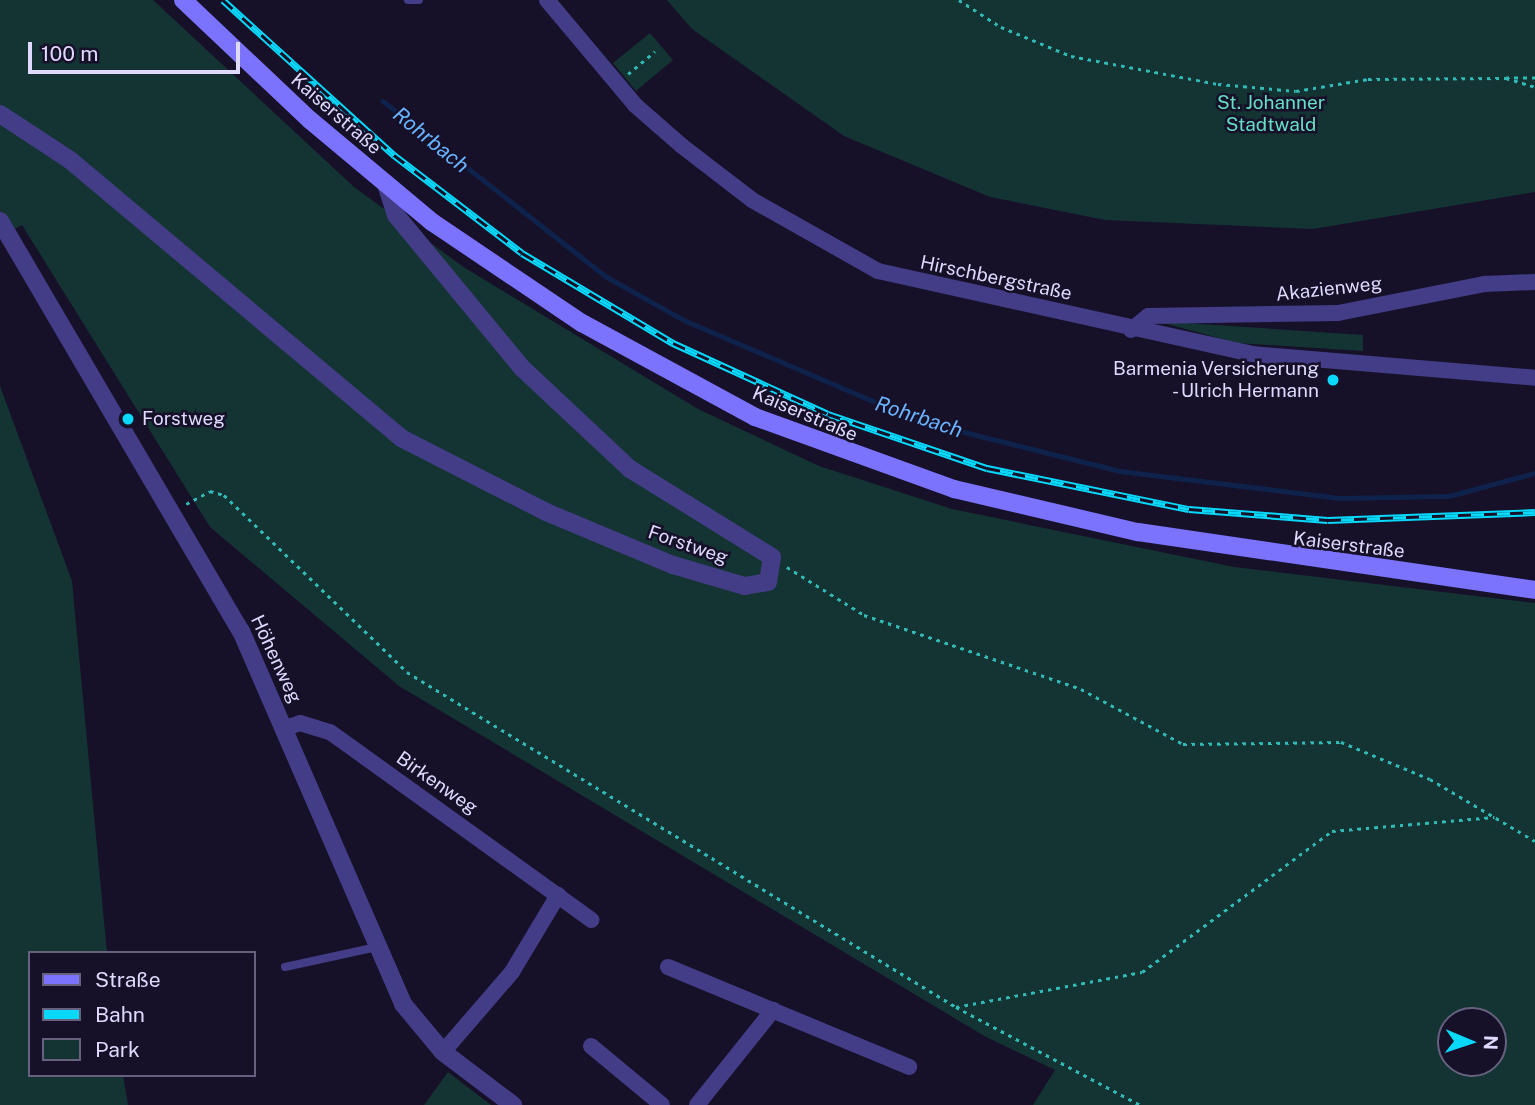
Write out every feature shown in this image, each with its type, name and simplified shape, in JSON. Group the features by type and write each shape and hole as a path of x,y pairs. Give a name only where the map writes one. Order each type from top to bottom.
{"main road":[{"name":"Kaiserstraße","path":"183,0 386,185 512,277 647,361 755,417 852,457 954,489 1163,537 1535,590"}],"street":[{"name":"Hirschbergstraße","path":"547,0 635,105 682,146 752,200 844,256 914,282 1252,354 1535,378"},
{"name":"Forstweg","path":"0,114 70,160 401,438 546,512 745,586 768,582 775,570 772,557"},
{"path":"386,185 396,215 429,259 574,421 630,469 772,557"},
{"name":"Höhenweg","path":"0,221 241,631 285,727 402,1004 443,1052 513,1105"},
{"name":"Akazienweg","path":"1131,330 1148,316 1338,313 1485,284 1535,282"},
{"name":"Birkenweg","path":"285,727 300,723 330,732 592,920"},
{"path":"443,1052 512,972 558,895"},
{"path":"668,967 909,1067"},
{"path":"696,1105 773,1010"},
{"path":"591,1046 662,1105"}],"lane":[{"path":"408,0 419,0"},
{"path":"285,967 377,947"}],"path":[{"path":"960,0 1001,27 1071,56 1218,84 1296,91 1368,79 1535,78"},
{"path":"628,75 655,51"},
{"path":"1506,78 1535,87"},
{"path":"170,512 210,491 224,495 407,671 956,1007 1140,1105"},
{"path":"772,557 864,614 1081,689 1184,744 1341,742 1430,779 1535,841"},
{"path":"956,1007 1142,972 1332,831 1494,817"}],"green space":[{"path":"0,0 153,0 354,187 465,268 698,409 819,466 952,509 1234,567 1535,603 1535,1105 1033,1105 1055,1070 986,1037 399,686 210,527 22,225 0,237"},
{"name":"St. Johanner Stadtwald","path":"667,0 1535,0 1535,192 1313,229 1105,220 990,197 844,136 692,29"},
{"path":"650,33 673,60 636,91 613,63"},
{"path":"1156,321 1363,335 1363,351 1237,343"},
{"path":"0,386 72,581 107,951 28,951 28,1077 123,1077 128,1105 0,1105"},
{"path":"448,1072 491,1105 424,1105"}],"waterway":[{"name":"Rohrbach","path":"383,101 607,277 684,320 920,421 1120,471 1340,498 1449,496 1535,473"}],"railway":[{"path":"223,0 394,155 522,253 673,343 828,414 987,468 1189,509 1328,520 1535,512"}],"place":[{"name":"Barmenia Versicherung - Ulrich Hermann","path":"1333,380"},
{"name":"Forstweg","path":"128,419"}]}
